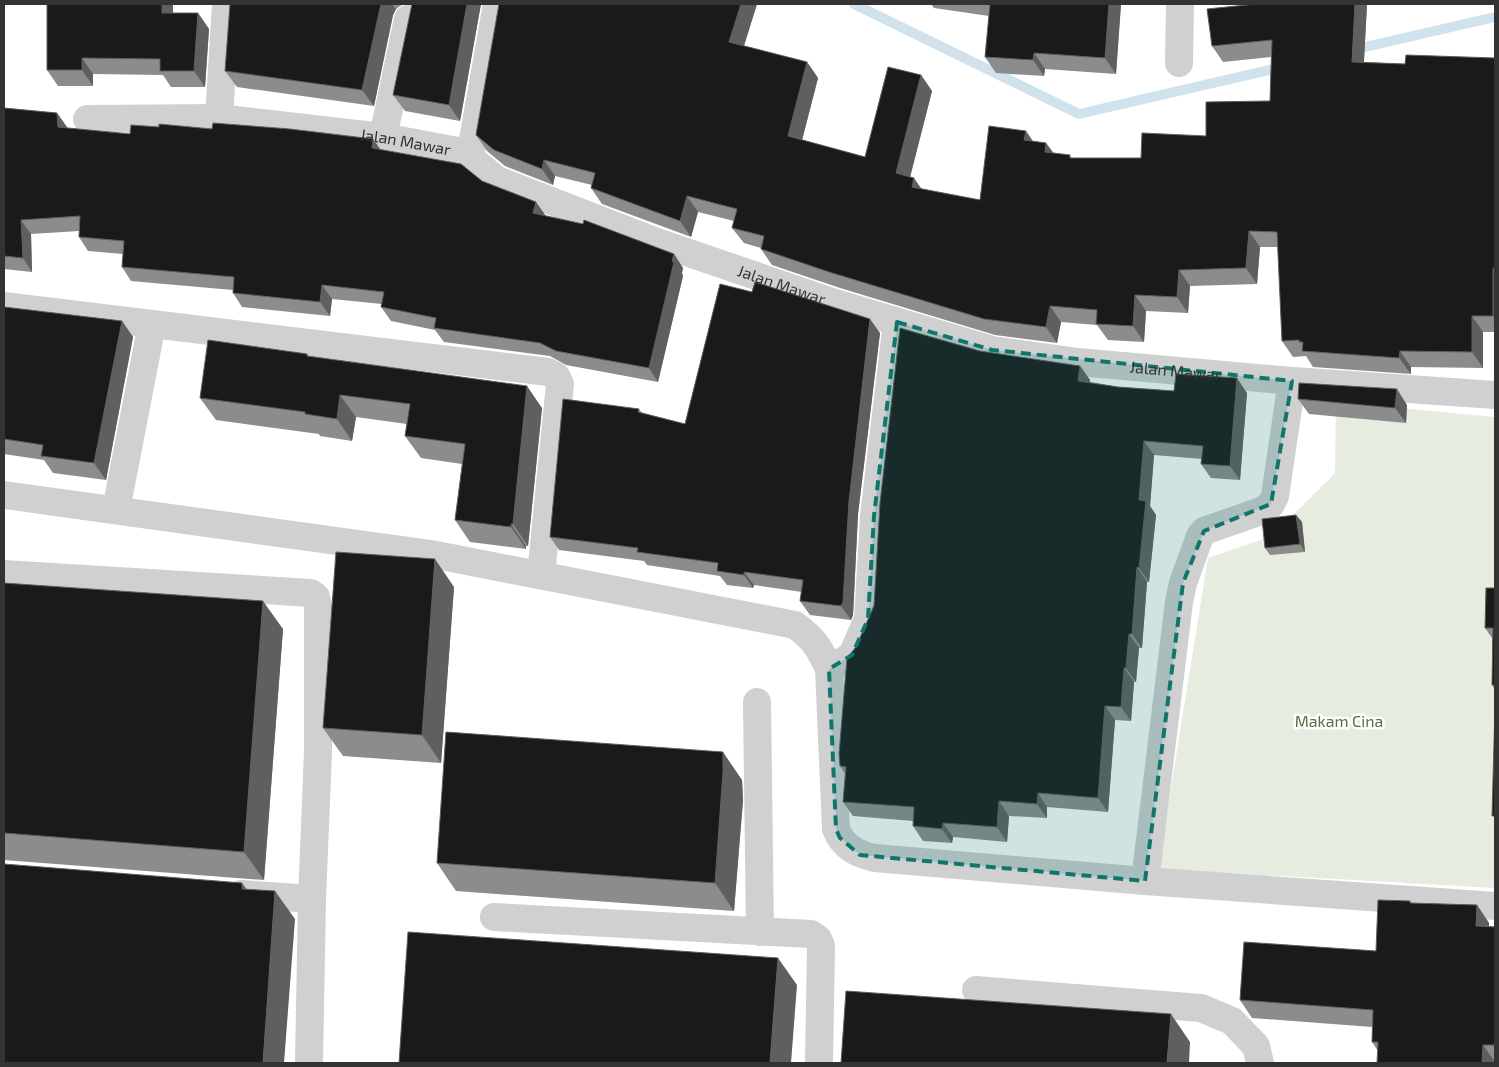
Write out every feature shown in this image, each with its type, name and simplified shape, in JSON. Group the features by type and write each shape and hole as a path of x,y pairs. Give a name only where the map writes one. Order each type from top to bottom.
{"street":[{"path":"219,118 226,4"},
{"path":"470,157 497,4"},
{"path":"1179,62 1180,4"},
{"path":"383,137 408,19"},
{"name":"Jalan Mawar","path":"86,119 219,118 383,137 463,152 497,180 657,242 835,303 992,350 1078,362 1292,381 1495,395"},
{"path":"4,306 548,372 556,376 560,384 541,575"},
{"path":"829,669 845,662 852,655 868,619 874,516 884,422 898,322"},
{"path":"116,510 152,324"},
{"path":"1145,881 1183,583 1200,536 1204,531 1264,510 1271,504 1275,496 1292,381"},
{"path":"4,494 431,554 795,625 810,636 821,652 829,669 836,829 840,838 848,847 860,855 875,858 1145,881 1495,906"},
{"path":"4,574 311,594 316,598 318,606 318,752 312,899 309,1063"},
{"path":"757,702 760,932"},
{"path":"213,892 312,899"},
{"path":"494,917 812,934 818,939 821,946 819,1063"},
{"path":"976,990 1201,1008 1232,1021 1256,1046 1260,1063"}],"highlighted area":[{"path":"897,322 992,350 1292,381 1271,504 1204,531 1183,583 1145,881 860,855 840,838 836,829 829,669 852,655 868,619 874,516"}],"green space":[{"name":"Makam Cina","path":"1336,402 1495,417 1495,888 1158,869 1208,558 1272,536 1335,473"}],"building":[{"path":"47,4 162,4 162,13 198,13 194,71 160,71 160,59 82,58 82,70 47,70"},
{"path":"230,4 381,4 362,90 225,71"},
{"path":"412,4 467,4 449,105 393,95"},
{"path":"499,4 741,4 729,42 807,62 788,136 865,157 888,67 921,75 896,173 914,178 912,187 980,200 989,126 1026,131 1024,140 1046,143 1045,152 1070,155 1070,158 1141,158 1142,133 1206,136 1206,102 1270,101 1272,40 1212,46 1207,9 1256,4 1355,4 1352,62 1405,64 1406,55 1495,58 1495,268 1493,268 1493,316 1472,316 1472,352 1400,351 1399,358 1302,351 1303,342 1299,342 1299,340 1282,341 1277,232 1249,231 1246,268 1179,270 1177,297 1135,295 1133,326 1096,324 1097,310 1050,306 1046,327 984,319 829,272 761,249 764,236 732,228 737,209 687,196 680,221 591,188 595,173 544,160 542,169 494,150 476,135"},
{"path":"990,4 1109,4 1105,58 1034,53 1033,60 985,57"},
{"path":"4,108 57,113 58,127 130,134 131,125 159,127 159,124 212,129 213,123 290,129 373,139 372,148 461,164 482,181 536,202 533,213 583,224 584,220 674,254 672,261 674,262 649,368 556,351 540,343 434,328 436,318 381,307 384,292 322,285 320,302 233,293 234,277 122,267 124,241 79,237 80,216 21,220 23,258 4,256"},
{"path":"755,282 870,319 849,501 843,602 841,606 800,601 803,580 744,572 744,575 717,571 718,563 637,552 638,548 550,537 563,399 639,409 638,412 685,424 720,284 752,292"},
{"path":"4,307 122,321 94,463 41,456 43,445 4,439"},
{"path":"900,328 980,351 1080,366 1078,381 1118,387 1174,391 1176,374 1237,378 1230,466 1201,464 1203,446 1144,441 1139,500 1146,501 1139,568 1137,567 1132,634 1129,634 1121,707 1105,706 1098,798 1038,793 1037,804 999,801 997,827 943,823 942,829 913,826 914,807 843,802 846,767 840,766 839,754 847,658 856,647 874,606 880,503"},
{"path":"208,340 307,354 307,356 527,386 513,524 511,524 511,527 455,520 465,444 405,436 410,404 340,395 337,419 305,414 305,412 200,398"},
{"path":"1299,383 1397,389 1395,408 1298,399"},
{"path":"1296,515 1300,544 1265,548 1262,519"},
{"path":"336,552 435,559 422,735 323,728"},
{"path":"4,583 263,601 244,852 4,833"},
{"path":"1486,588 1495,588 1495,685 1492,685 1493,628 1485,628"},
{"path":"1495,707 1495,816 1492,816"},
{"path":"446,732 723,752 715,883 437,863"},
{"path":"4,864 242,883 242,889 275,891 263,1063 4,1063"},
{"path":"1378,900 1477,905 1476,926 1495,927 1495,1045 1483,1045 1482,1063 1377,1063 1378,1042 1372,1042 1373,1010 1240,1000 1244,942 1376,951"},
{"path":"408,932 778,958 770,1063 399,1063"},
{"path":"846,991 1171,1014 1167,1063 841,1063"}],"waterway":[{"path":"854,4 1079,114 1282,67"},
{"path":"1352,50 1495,17"}]}
